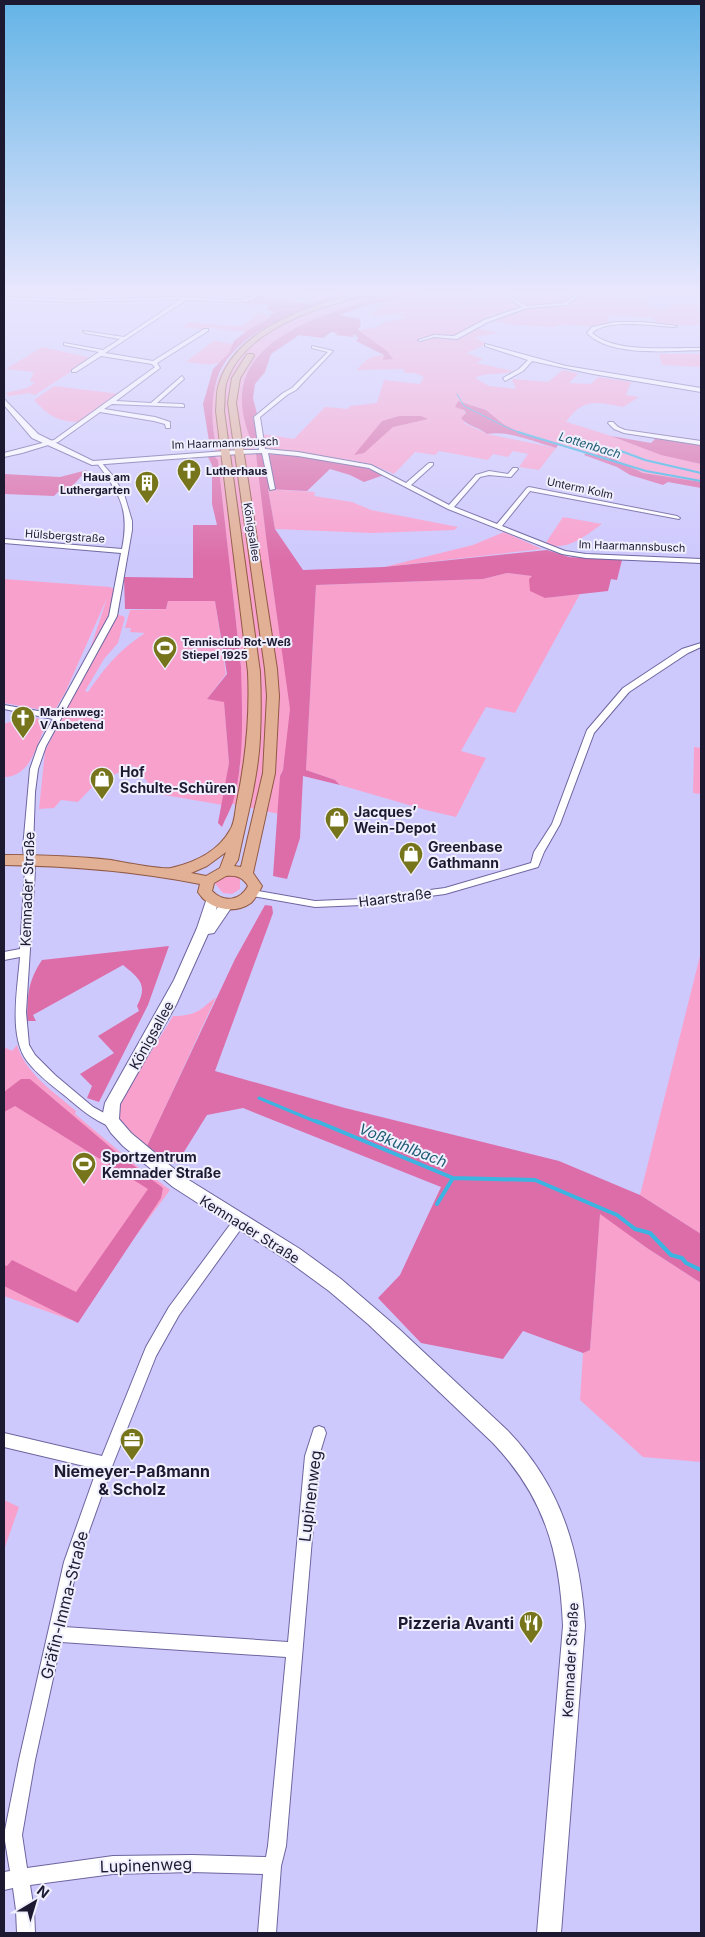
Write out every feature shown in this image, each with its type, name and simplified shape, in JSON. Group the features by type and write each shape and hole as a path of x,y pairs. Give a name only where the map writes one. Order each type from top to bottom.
{"main road":[{"name":"Königsallee","path":"223,381 220,387 220,403 254,672 255,701 254,739 235,848 225,871"},
{"name":"Königsallee","path":"235,381 232,393 239,452 272,669 273,696 269,773 246,874"},
{"path":"4,401 27,429 48,444 92,463 100,463"},
{"name":"Im Haarmannsbusch","path":"100,463 239,452"},
{"path":"168,872 187,870 204,862 226,844 237,831"},
{"path":"4,860 85,861 168,872 207,883"},
{"path":"129,866 182,882 207,883"},
{"path":"225,871 236,871 246,874 253,880 255,886 253,893 240,902 219,903 205,892 207,883 212,876 225,871"},
{"name":"Königsallee","path":"111,1122 109,1113 113,1103 170,1000 219,903"},
{"name":"Kemnader Straße","path":"111,1122 123,1136 165,1173 192,1193 317,1271 372,1316 505,1442 526,1467 547,1500 556,1522 569,1567 573,1593 574,1626 550,1933"}],"street":[{"path":"4,455 56,441 140,381"},
{"path":"153,404 178,381"},
{"path":"272,489 257,417 301,381"},
{"path":"638,381 701,390"},
{"path":"109,402 182,406"},
{"path":"98,410 155,419 168,423 168,427"},
{"path":"611,423 616,428 624,431 701,443"},
{"name":"Im Haarmannsbusch","path":"239,452 263,451 298,454 364,465 384,472 450,508 554,550 574,555 701,561"},
{"name":"Kemnader Straße","path":"100,463 118,488 130,518 113,616 42,746 34,769 31,792 21,1012 24,1045 28,1053 51,1078 76,1099 97,1115 111,1122"},
{"path":"405,485 411,483 431,464"},
{"path":"450,508 478,476 489,472 508,476 515,469"},
{"name":"Unterm Kolm","path":"496,527 500,525 529,488 677,518"},
{"name":"Hülsbergstraße","path":"4,541 125,551"},
{"name":"Haarstraße","path":"253,893 314,904 362,902 445,890 535,865 539,852 556,824 566,800 590,732 626,690 685,651 701,645"},
{"path":"4,707 57,717"},
{"path":"4,956 24,952"},
{"name":"Gräfin-Imma-Straße","path":"26,1933 25,1910 12,1880 13,1835 27,1760 72,1562 106,1464 141,1375 161,1332 238,1222"},
{"name":"Lupinenweg","path":"267,1933 272,1866 277,1846 312,1456 320,1433"},
{"path":"4,1440 106,1464"},
{"path":"56,1634 294,1650"},
{"name":"Lupinenweg","path":"12,1880 111,1865 167,1863 272,1866"}],"shaded area":[{"path":"31,381 56,381 35,395 29,393 9,396 6,393 27,388 35,383"},
{"path":"209,381 216,381 212,413 216,447 206,449 209,441 203,404"},
{"path":"218,381 244,381 242,396 243,406 254,445 260,478 267,545 290,706 287,746 283,770 280,776 279,814 232,804 240,767 241,667 218,461 214,456 212,403"},
{"path":"244,381 257,381 253,398 257,414 255,417 259,446 254,446 247,430 242,403"},
{"path":"384,381 420,384 421,381 481,381 489,386 516,389 513,381 571,381 569,383 591,384 594,381 631,382 626,395 639,397 623,407 591,403 578,408 566,422 667,455 701,464 701,483 643,473 620,462 521,433 503,424 486,410 458,401 466,415 464,423 487,434 556,448 539,470 519,467 528,454 513,451 508,457 493,454 488,460 439,451 435,455 415,452 394,474 373,465 356,461 265,448 262,434 294,439 325,407 348,409 350,406 377,403"},
{"path":"54,386 120,394 78,422 58,419 44,410 34,400"},
{"path":"458,401 486,410 503,424 521,433 559,444 556,448 513,435 487,434 466,423 461,418 466,413 464,410 455,407"},
{"path":"399,416 421,416 428,419 393,427 364,453 354,455 382,421"},
{"path":"611,436 651,443 657,437 701,444 701,464 661,455"},
{"path":"586,453 597,455 601,453 643,473 701,482 701,488 668,482 663,485 630,475 617,467 584,455"},
{"path":"256,454 322,458 370,469 384,475 364,482 350,475 330,469 307,491 268,489 275,529 303,570 384,567 547,550 569,557 622,560 617,580 611,579 608,591 545,598 530,591 529,579 532,576 507,573 483,579 316,585 306,770 335,780 340,785 303,776 300,838 287,879 273,876 280,776 283,770 290,709"},
{"path":"214,456 218,460 241,667 242,701 241,752 237,786 233,802 222,827 218,823 229,763 224,702 207,699 227,674 215,601 168,601 166,609 125,609 124,577 193,578 193,525 217,525 212,504 212,465 208,457"},
{"path":"87,470 67,492 58,492 54,496 4,494 4,474 60,477"},
{"path":"268,489 315,492 314,496 352,502 371,510 458,527 454,530 372,533 275,529"},
{"path":"563,517 602,524 575,542 561,546 545,544"},
{"path":"504,532 542,549 384,567 473,545"},
{"path":"507,573 533,576 545,598 580,594 515,713 486,707 461,751 486,758 456,817 340,785 335,780 306,770 316,585 483,579"},
{"path":"4,579 110,587 114,589 111,612 125,617 118,643 104,659 85,691 88,692 113,660 127,646 145,633 130,632 131,628 125,628 130,610 166,609 168,601 215,600 226,674 207,699 224,701 229,763 223,805 146,792 151,786 134,766 97,782 78,802 61,800 54,808 39,809 45,751 77,689 107,598 65,693 56,708 43,710 4,703"},
{"path":"26,716 40,719 46,724 36,750 27,766 13,776 4,777 4,724"},
{"path":"694,747 701,748 701,794 693,793"},
{"path":"223,875 240,876 240,889 232,894 223,893 213,881"},
{"path":"265,905 272,906 273,913 215,1071 345,1108 559,1161 640,1195 701,1234 701,1283 647,1248 600,1214 590,1350 583,1353 523,1331 503,1359 421,1343 378,1298 400,1275 441,1187 243,1108 207,1115 177,1163 172,1163 147,1146 235,959"},
{"path":"169,946 148,1005 99,1102 87,1098 92,1086 80,1074 114,1053 98,1036 139,1011 137,1006 142,993 142,987 134,974 123,965 33,1015 36,1021 27,1021 29,989 37,968 42,960"},
{"path":"701,952 701,1234 640,1195"},
{"path":"216,997 147,1146 114,1118 123,1097 173,1016 187,1015 197,1011"},
{"name":"Sportzentrum Kemnader Straße","path":"17,1045 21,1055 34,1074 76,1111 75,1114 151,1178 157,1180 170,1190 71,1320 4,1296 4,1047 12,1051"},
{"path":"21,1079 30,1079 116,1152 163,1188 161,1198 78,1323 4,1286 4,1265 7,1266 12,1260 76,1292 148,1189 15,1106 4,1112 4,1092"},
{"path":"600,1213 647,1248 701,1283 701,1462 643,1457 580,1400 583,1353 590,1350"},
{"path":"4,1500 19,1507 4,1550"}],"waterway":[{"name":"Lottenbach","path":"457,394 464,406 522,433"},
{"name":"Lottenbach","path":"518,432 646,471 701,481"},
{"name":"Lottenbach","path":"621,451 645,460 701,473"},
{"name":"Voßkuhlbach","path":"259,1098 319,1123"},
{"name":"Voßkuhlbach","path":"316,1121 453,1178"},
{"path":"437,1204 453,1178"},
{"name":"Voßkuhlbach","path":"453,1178 535,1180 617,1215 635,1229 650,1233 671,1255 682,1258 686,1263 701,1270"}],"place":[{"name":"Lutherhaus","path":"189,492"},
{"name":"Haus am Luthergarten","path":"147,504"},
{"name":"Tennisclub Rot-Weß Stiepel 1925","path":"165,669"},
{"name":"Marienweg: V Anbetend","path":"23,739"},
{"name":"Hof Schulte-Schüren","path":"102,800"},
{"name":"Jacques’ Wein-Depot","path":"337,840"},
{"name":"Greenbase Gathmann","path":"411,875"},
{"name":"Sportzentrum Kemnader Straße","path":"84,1185"},
{"name":"Niemeyer-Paßmann & Scholz","path":"132,1461"},
{"name":"Pizzeria Avanti","path":"531,1644"}]}
